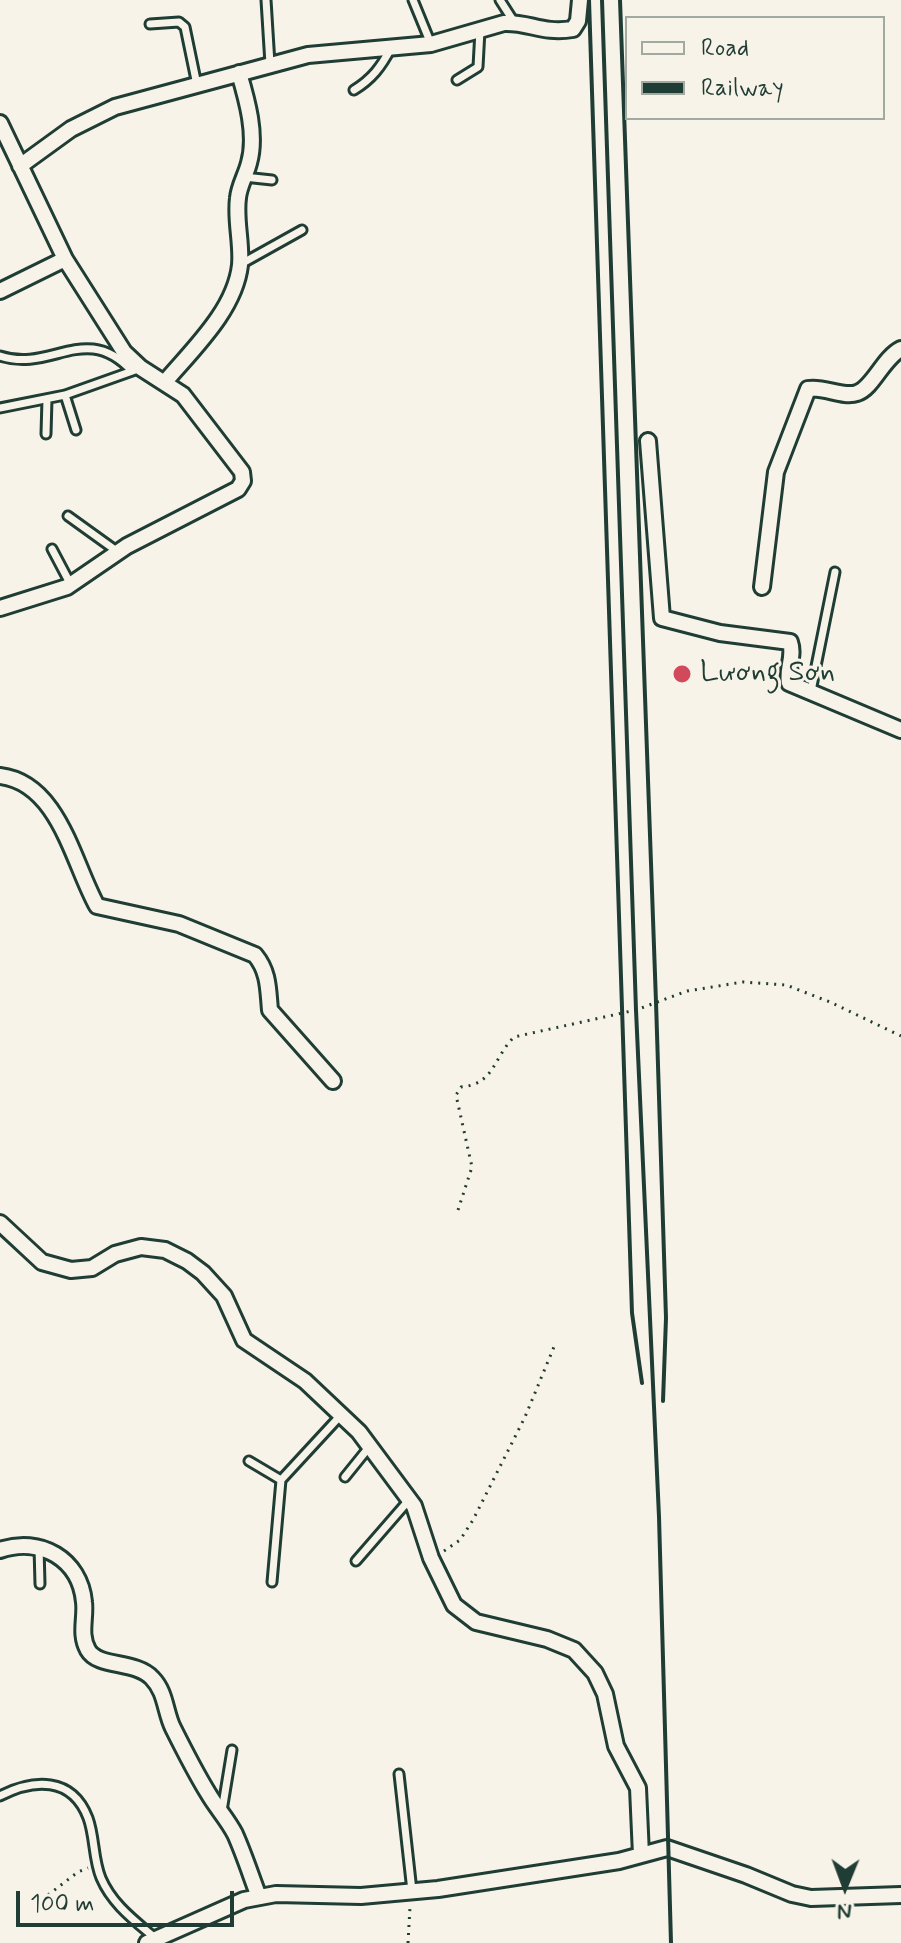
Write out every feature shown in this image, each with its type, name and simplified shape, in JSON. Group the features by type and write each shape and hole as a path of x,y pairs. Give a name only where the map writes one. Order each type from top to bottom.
{"street":[{"path":"20,166 71,129 115,107 270,64 328,52 431,44 515,23 543,31 573,29 578,21 580,0"},
{"path":"165,382 210,328 233,291 240,265 237,205 250,160 250,127 247,98 239,73"},
{"path":"0,123 65,259 124,352 137,370 165,382 183,395 242,472 243,481 238,489 118,552 71,585 0,608"},
{"path":"0,291 65,259"},
{"path":"762,587 776,472 808,389 815,387 853,395 861,392 882,365 901,349"},
{"path":"648,441 662,618 720,633 790,642 789,683 901,730"},
{"path":"0,776 22,781 36,791 63,829 97,906 187,926 255,955 263,966 271,992 270,1010 333,1081"},
{"path":"0,1223 42,1262 71,1270 92,1268 115,1254 141,1247 165,1250 203,1273 224,1296 244,1340 305,1381 370,1446 414,1506 431,1558 454,1605 476,1622 547,1639 574,1650 595,1673 605,1694 616,1746 638,1788 641,1855"},
{"path":"0,1550 18,1545 38,1545 56,1553 81,1586 85,1605 82,1635 88,1652 97,1660 140,1668 155,1680 166,1702 171,1724 197,1774 234,1832 259,1897"},
{"path":"151,1942 244,1900 259,1897 276,1894 361,1896 412,1891 619,1861 667,1848 792,1894 811,1898 901,1895"}],"lane":[{"path":"266,0 270,64"},
{"path":"413,0 431,44"},
{"path":"500,0 515,23"},
{"path":"150,24 179,22 185,27 197,85"},
{"path":"457,80 478,67 480,30"},
{"path":"354,90 381,67 391,48"},
{"path":"244,177 272,180"},
{"path":"240,265 302,230"},
{"path":"0,356 25,361 84,348 101,349 118,356 137,370"},
{"path":"0,408 65,395 137,370"},
{"path":"65,395 76,430"},
{"path":"46,434 47,399"},
{"path":"68,516 118,552"},
{"path":"52,549 71,585"},
{"path":"811,694 835,572"},
{"path":"272,1582 281,1480 341,1415"},
{"path":"345,1477 370,1446"},
{"path":"249,1461 281,1480"},
{"path":"356,1561 409,1500"},
{"path":"38,1545 40,1584"},
{"path":"222,1814 232,1750"},
{"path":"399,1774 412,1891"},
{"path":"0,1796 21,1785 46,1784 66,1788 87,1815 101,1879 120,1908 151,1942"}],"path":[{"path":"458,1210 472,1167 456,1095 461,1087 486,1079 504,1047 514,1037 636,1010 687,991 743,982 786,985 901,1036"},
{"path":"431,1558 453,1547 473,1520 525,1417 556,1342"},
{"path":"48,1895 78,1872 97,1863"},
{"path":"408,1943 407,1922 412,1891"}],"railway":[{"path":"589,0 632,1313 642,1383"},
{"path":"602,0 636,1010 659,1517 671,1943"},
{"path":"620,0 666,1318 663,1401"}],"place":[{"name":"Lương Sơn","path":"682,674"}]}
